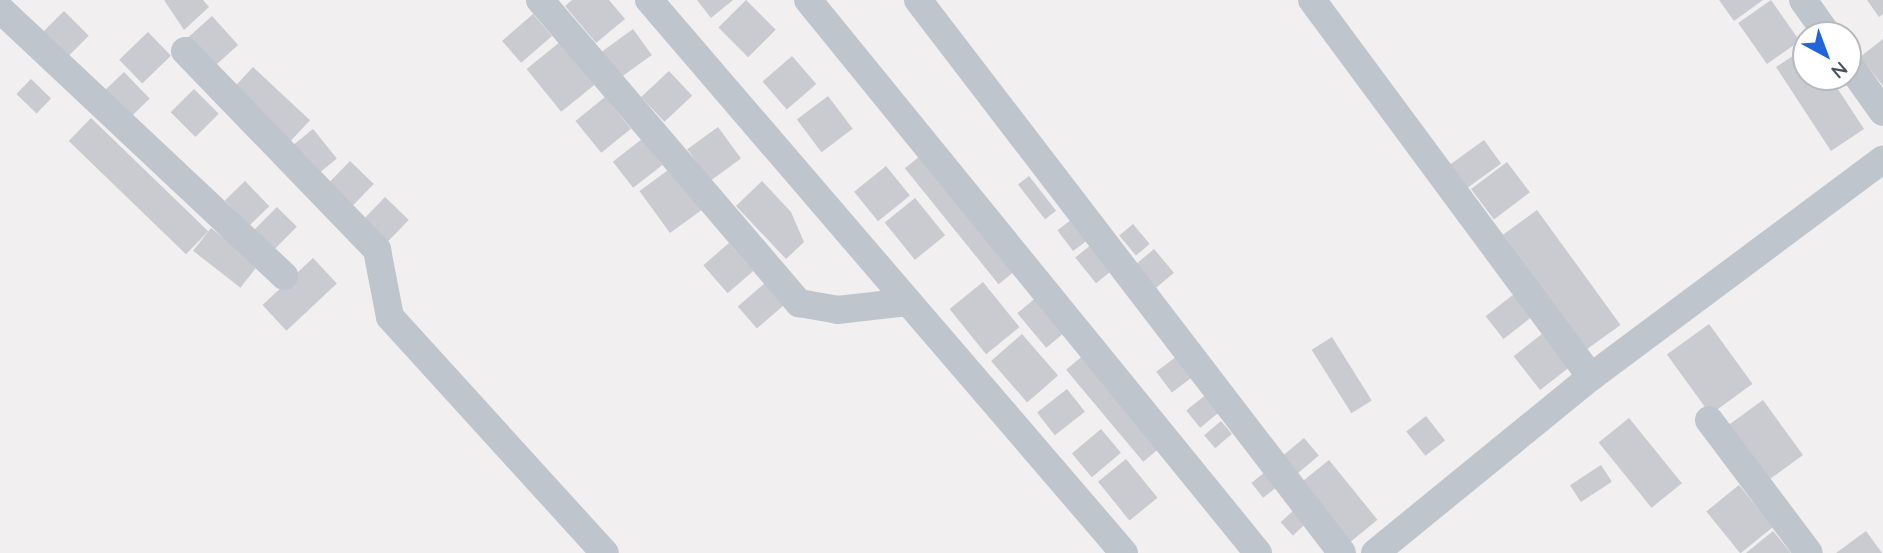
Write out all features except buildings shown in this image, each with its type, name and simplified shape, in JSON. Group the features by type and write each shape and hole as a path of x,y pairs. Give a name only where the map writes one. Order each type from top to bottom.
{"street":[{"path":"540,0 799,303 837,310 908,302"},
{"path":"649,0 1124,553"},
{"path":"808,0 1258,553"},
{"path":"918,0 1342,553"},
{"path":"1312,0 1591,377"},
{"path":"1804,0 1818,21"},
{"path":"0,9 284,276"},
{"path":"185,51 377,250 390,317 605,553"},
{"path":"1862,83 1883,112"},
{"path":"1381,551 1591,377 1883,159"},
{"path":"1709,420 1809,553"}]}
